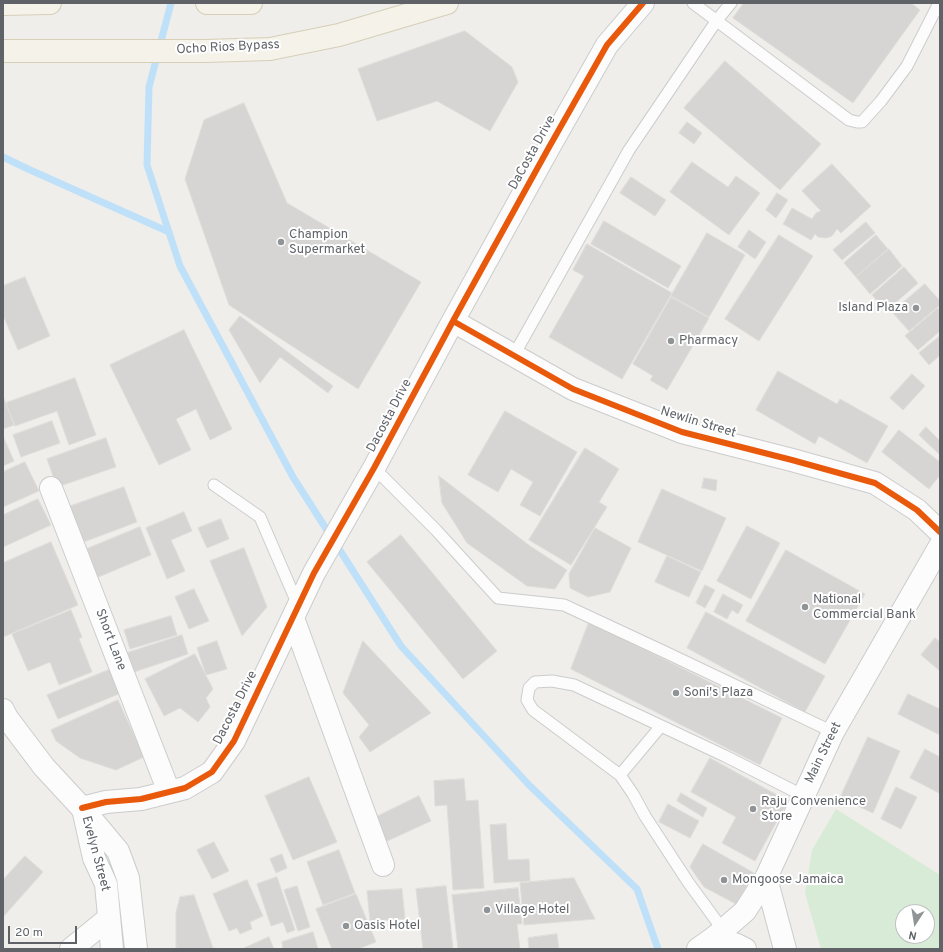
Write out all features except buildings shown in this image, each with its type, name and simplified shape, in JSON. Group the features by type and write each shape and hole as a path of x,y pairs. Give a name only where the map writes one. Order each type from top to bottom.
{"main road":[{"path":"3,4 50,3"},
{"path":"207,3 251,3"},
{"name":"Ocho Rios Bypass","path":"3,51 205,51 270,49 339,35 447,3"}],"street":[{"name":"DaCosta Drive","path":"453,321 606,45 643,3"},
{"name":"Newlin Street","path":"453,321 573,389 682,432 875,483 917,510 940,532"},
{"name":"Dacosta Drive","path":"82,808 106,802 141,799 185,788 212,772 234,741 314,573 374,468 453,321"},
{"name":"Short Lane","path":"51,488 170,792"},
{"name":"Main Street","path":"712,939 745,911 766,878 833,732 940,546"},
{"path":"296,612 383,865"},
{"name":"Evelyn Street","path":"3,710 7,718 44,767 82,808 118,851 128,878 136,949"},
{"name":"Evelyn Street","path":"82,808 94,858 106,884 112,949"},
{"path":"766,878 785,949"},
{"path":"71,949 109,918"},
{"path":"712,939 738,945 745,949"}],"lane":[{"path":"693,3 849,120 857,122 862,122 881,101 907,66 939,3"},
{"path":"514,356 629,150 716,20 731,3"},
{"path":"374,468 436,530 498,598 564,605 833,732"},
{"path":"214,485 260,517 296,612"},
{"path":"712,939 688,882 620,775 533,710 527,700 529,688 535,682 552,681 574,685 725,756 804,796"},
{"path":"620,775 661,726"}],"green space":[{"path":"836,809 940,875 940,949 821,949 805,893 812,850"}],"waterway":[{"path":"171,3 149,87 147,165 180,266 293,477 401,646 529,785 637,889 658,949"},
{"path":"3,157 169,232"}],"cycle path":[{"path":"82,808 106,802 141,799 185,788 212,772 234,741 314,573 374,468 548,149 607,45 643,3"},
{"path":"453,321 573,389 682,432 875,483 917,510 940,532"}],"place":[{"name":"Champion Supermarket","path":"281,242"},
{"name":"Island Plaza","path":"916,308"},
{"name":"Pharmacy","path":"671,341"},
{"name":"National Commercial Bank","path":"805,607"},
{"name":"Soni's Plaza","path":"676,693"},
{"name":"Raju Convenience Store","path":"753,809"},
{"name":"Mongoose Jamaica","path":"724,880"},
{"name":"Village Hotel","path":"487,910"},
{"name":"Oasis Hotel","path":"346,926"}]}
